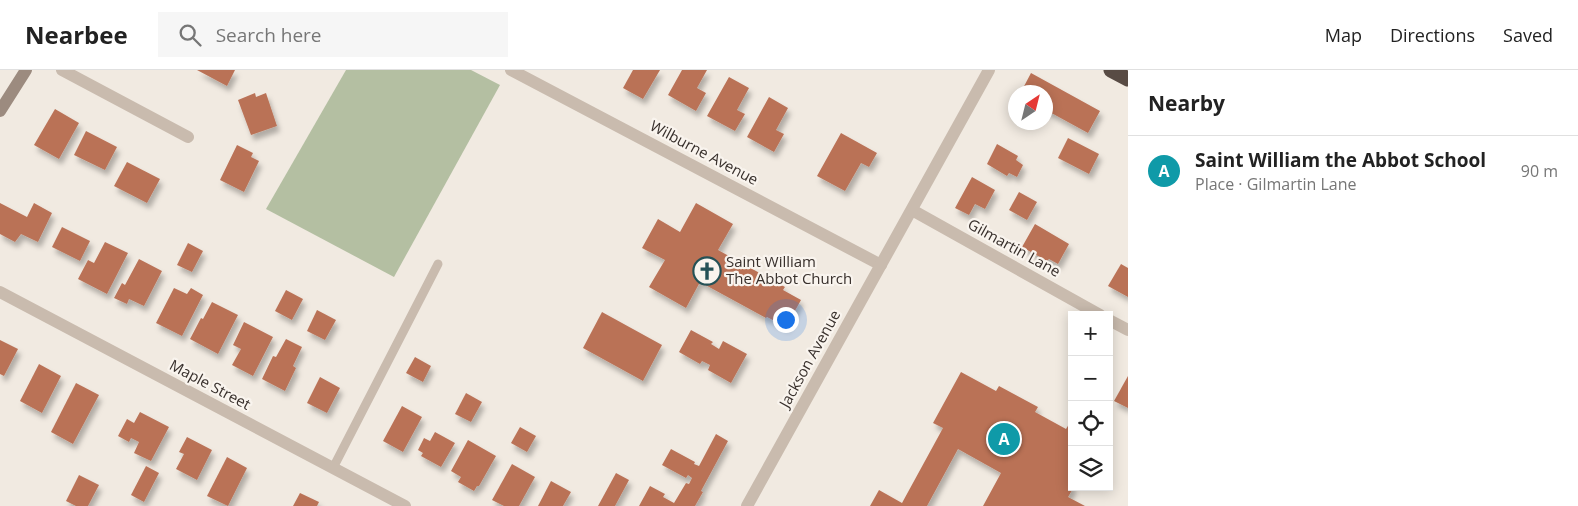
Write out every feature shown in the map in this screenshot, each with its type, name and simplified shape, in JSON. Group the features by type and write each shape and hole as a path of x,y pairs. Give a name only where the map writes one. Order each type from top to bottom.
{"highway":[{"path":"1111,70 1128,79"}],"street":[{"path":"0,111 26,70"},
{"path":"62,70 188,137"},
{"name":"Wilburne Avenue","path":"511,70 881,265"},
{"name":"Jackson Avenue","path":"747,506 989,70"},
{"name":"Gilmartin Lane","path":"912,210 1093,311"},
{"name":"Maple Street","path":"0,292 405,506"},
{"path":"1113,322 1128,330"}],"lane":[{"path":"333,468 438,264"}],"green space":[{"path":"346,70 471,70 500,85 394,277 266,209"}],"building":[{"path":"197,70 235,70 227,86"},
{"path":"633,70 660,70 643,99 623,88"},
{"path":"682,70 707,70 697,88 706,93 696,111 668,95"},
{"path":"1031,73 1053,85 1025,85"},
{"path":"729,77 749,88 737,110 745,114 735,131 707,116"},
{"path":"1053,85 1100,111 1088,133 1053,114"},
{"path":"255,93 256,97 266,93 277,126 251,135 238,100"},
{"path":"769,97 788,108 776,130 784,134 774,152 747,137"},
{"path":"55,109 79,123 59,159 34,145"},
{"path":"86,131 117,147 105,170 74,155"},
{"path":"841,133 877,153 869,167 861,163 845,191 817,176"},
{"path":"1068,138 1099,154 1089,174 1058,158"},
{"path":"997,144 1018,156 1016,160 1023,165 1017,177 1009,173 1007,176 987,164"},
{"path":"237,145 253,153 251,157 259,161 244,192 220,180"},
{"path":"127,162 160,179 147,203 114,186"},
{"path":"972,177 995,190 985,209 975,204 969,215 955,208"},
{"path":"1019,192 1037,202 1027,220 1009,210"},
{"path":"0,203 27,217 34,203 52,213 38,242 21,234 15,242 0,234"},
{"name":"Saint William The Abbot Church","path":"696,203 733,224 718,250 785,287 783,290 801,300 786,327 700,282 686,308 649,287 665,260 642,248 658,219 680,232"},
{"path":"1035,224 1069,244 1058,264 1049,259 1047,261 1022,247"},
{"path":"62,227 90,241 80,261 52,247"},
{"path":"105,242 128,253 107,294 78,279 88,260 94,263"},
{"path":"188,243 203,251 192,272 177,265"},
{"path":"139,259 162,271 144,306 129,299 127,304 114,298 122,283 125,285"},
{"path":"1121,264 1128,268 1128,297 1108,286"},
{"path":"174,288 187,294 191,288 203,295 182,336 156,323"},
{"path":"286,290 303,299 292,320 275,311"},
{"path":"212,302 238,315 218,354 190,339"},
{"path":"317,310 336,320 325,340 307,331"},
{"path":"602,312 662,345 643,381 583,348"},
{"path":"244,322 273,337 253,376 232,365 241,349 233,345"},
{"path":"691,330 713,342 711,344 719,349 723,341 747,354 731,383 708,370 710,365 702,361 700,364 679,352"},
{"path":"286,339 302,347 293,366 296,368 285,391 262,379 273,356 276,357"},
{"path":"0,340 18,349 4,376 0,374"},
{"path":"415,357 431,366 423,382 406,373"},
{"path":"39,364 61,376 42,413 20,401"},
{"path":"961,372 996,391 999,386 1038,407 1035,412 1066,429 1068,426 1068,491 1072,491 1068,497 1085,506 983,506 1001,473 958,449 927,506 870,506 879,490 902,503 943,428 933,423"},
{"path":"1128,376 1128,408 1114,401"},
{"path":"320,377 340,388 327,413 307,403"},
{"path":"76,383 99,395 73,444 51,432"},
{"path":"466,393 482,402 471,422 455,414"},
{"path":"402,406 422,417 403,452 383,441"},
{"path":"140,412 169,427 151,461 134,453 139,442 131,438 129,442 118,436 127,419 134,423"},
{"path":"520,427 536,436 527,452 511,443"},
{"path":"435,432 455,443 441,467 421,456 423,453 418,450 424,438 430,441"},
{"path":"716,434 728,441 695,506 639,506 650,486 665,494 663,497 674,503 686,483 689,484 692,478 688,475 686,478 662,465 671,449 699,466"},
{"path":"187,437 212,450 197,480 176,469 184,454 179,452"},
{"path":"468,440 496,456 479,486 474,491 458,482 461,477 451,471"},
{"path":"227,457 247,468 228,506 207,496"},
{"path":"512,464 535,477 519,506 504,506 492,500"},
{"path":"146,466 159,473 144,502 131,495"},
{"path":"616,473 629,480 615,506 598,506"},
{"path":"79,475 99,485 88,506 76,506 66,501"},
{"path":"551,481 571,492 563,506 538,506"},
{"path":"300,493 319,502 317,506 293,506"}],"place":[{"name":"Saint William The Abbot Church","path":"707,271"},
{"name":"Saint William the Abbot School","path":"1004,439"}]}
